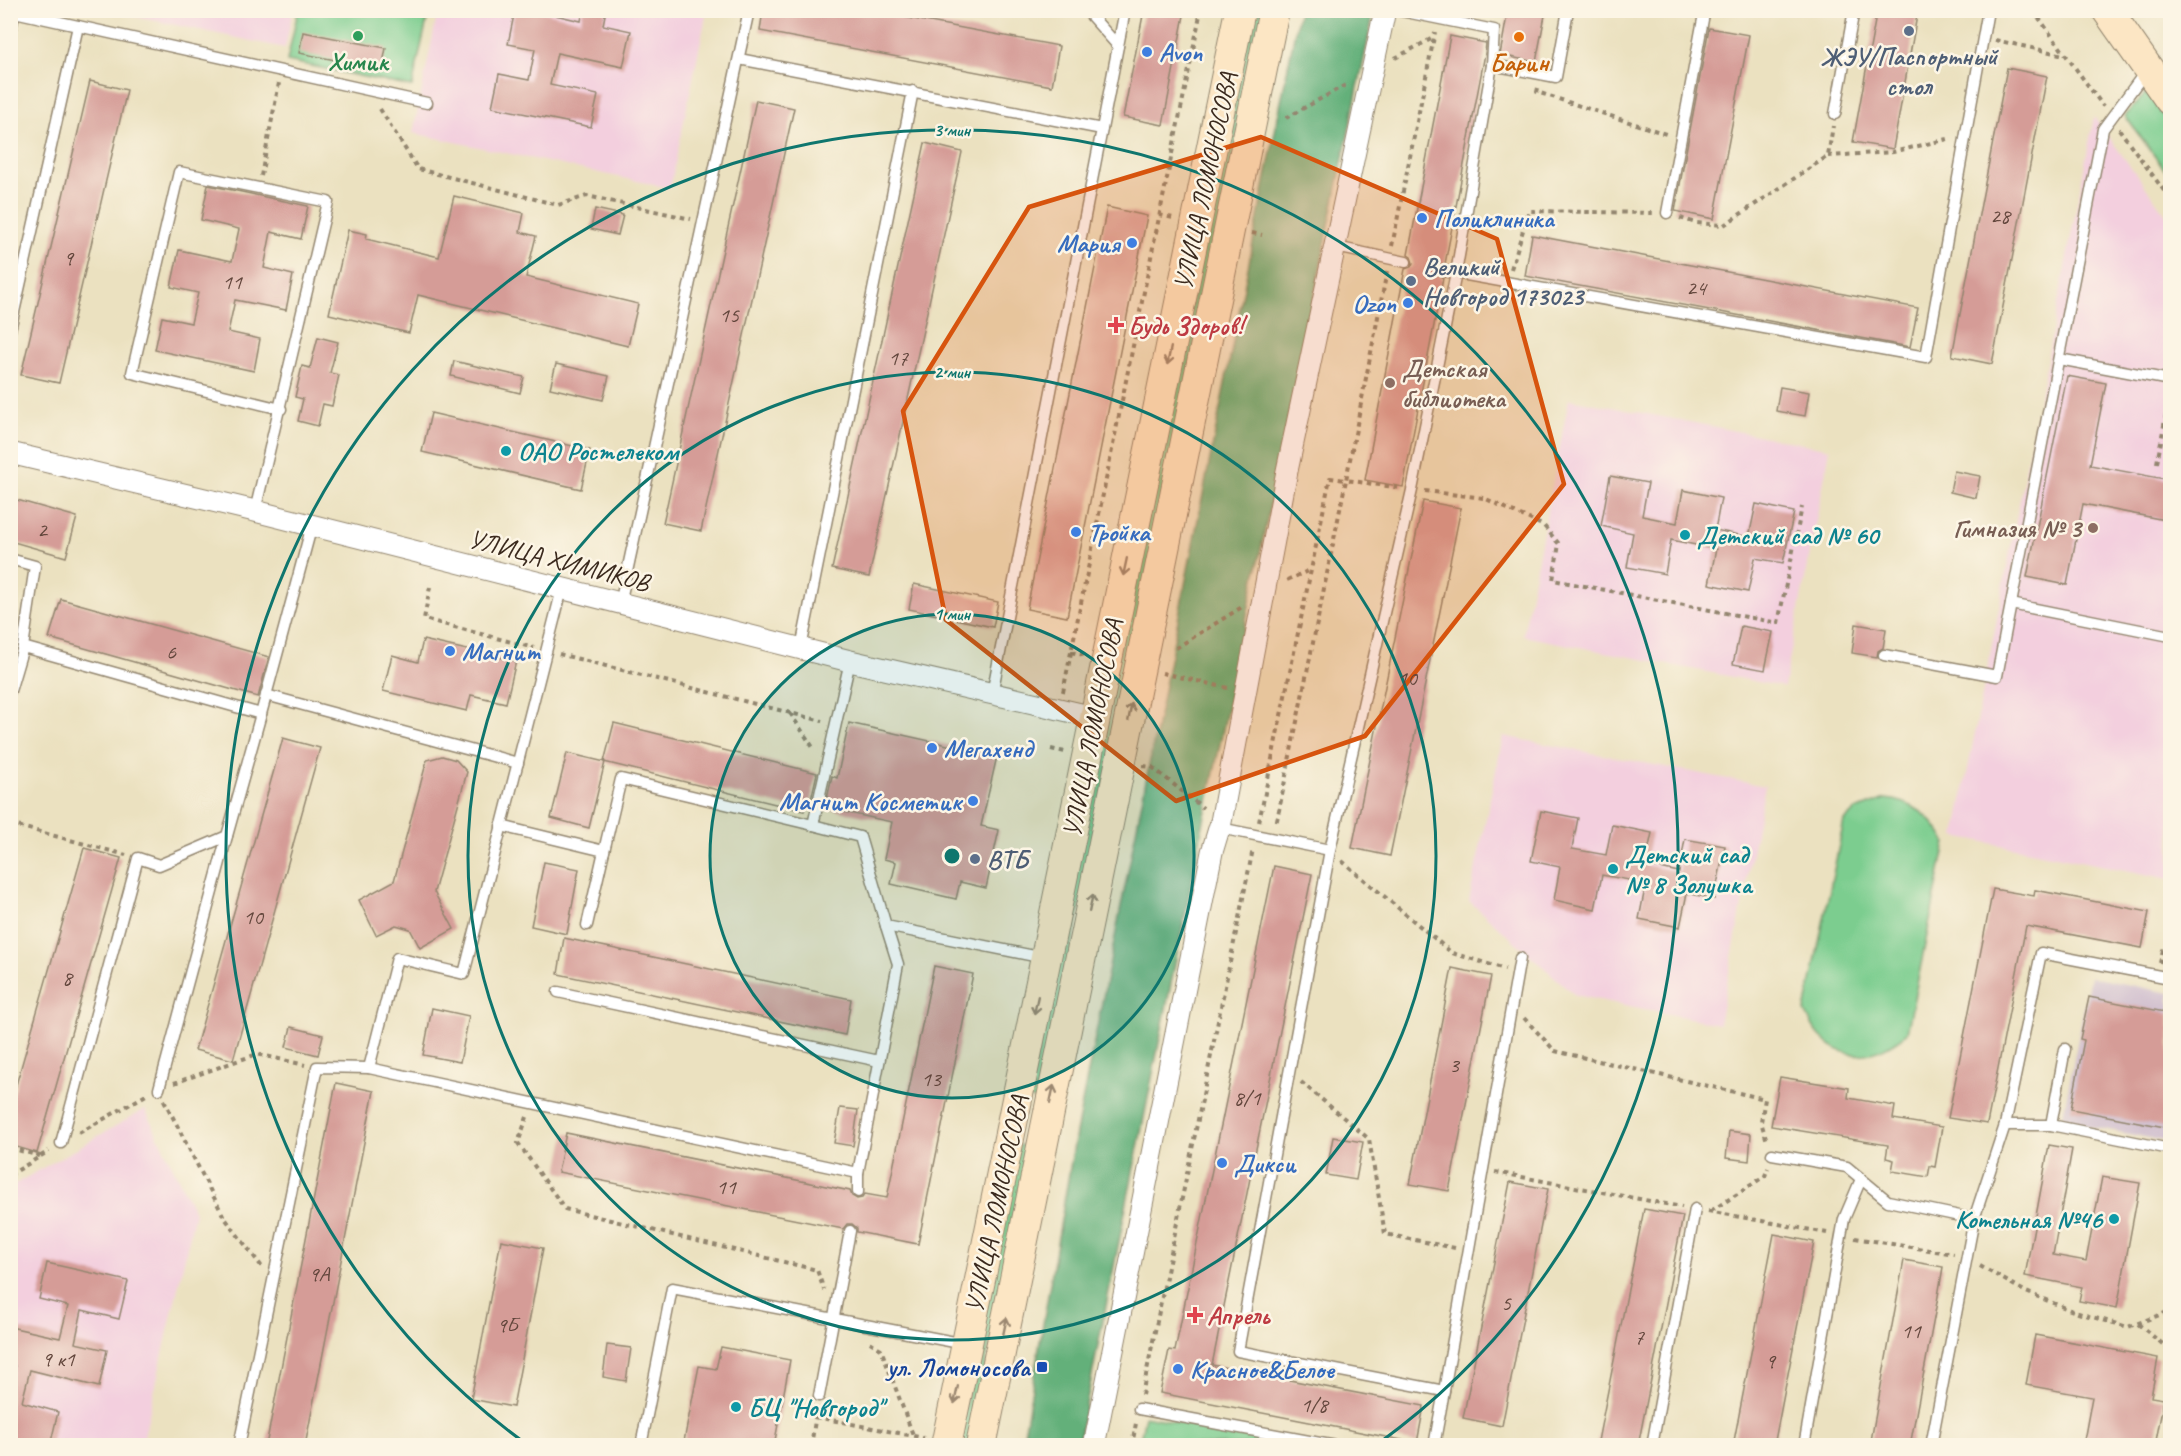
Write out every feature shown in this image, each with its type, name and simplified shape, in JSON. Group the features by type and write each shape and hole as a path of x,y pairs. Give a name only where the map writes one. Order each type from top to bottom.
{"main road":[{"name":"УЛИЦА ЛОМОНОСОВА","path":"946,1444 1240,10"},
{"name":"УЛИЦА ЛОМОНОСОВА","path":"981,1446 1274,10"},
{"path":"2107,10 2170,99"},
{"path":"1013,1120 1046,1126"}],"street":[{"path":"1094,1446 1212,852 1221,825 1287,471 1385,10"},
{"name":"УЛИЦА ХИМИКОВ","path":"10,453 312,525 850,661 1094,717"}],"lane":[{"path":"620,603 749,10"},
{"path":"1086,10 1118,46"},
{"path":"992,694 1125,10"},
{"path":"1396,10 1494,30 1492,65 1456,273 1412,490 1330,850 1238,1351 1444,1391"},
{"path":"1492,65 1556,77 1568,10"},
{"path":"1667,213 1704,14 1708,10"},
{"path":"1835,114 1854,10"},
{"path":"1444,271 1926,357 1988,10"},
{"path":"10,31 13,11 427,103"},
{"path":"10,330 78,26"},
{"path":"739,59 1102,129"},
{"path":"1884,655 1997,676 2103,129 2148,68"},
{"path":"801,648 913,91"},
{"path":"255,511 281,409 328,202 178,172 132,373 281,409"},
{"path":"1336,247 1406,262"},
{"path":"2059,359 2170,380"},
{"path":"159,1089 312,525"},
{"path":"10,559 35,566 23,647 10,691"},
{"path":"369,1068 398,958 464,975 562,589"},
{"path":"2011,604 2170,636"},
{"path":"23,647 261,714"},
{"path":"813,825 850,661"},
{"path":"266,695 518,763"},
{"path":"587,925 621,779 860,837 898,964 858,1173 858,1192"},
{"path":"1221,825 1330,850"},
{"path":"501,826 604,851"},
{"path":"61,1143 138,858 159,865 227,836"},
{"path":"886,926 1046,958"},
{"path":"1931,1446 1974,1219 2005,1125 2042,953 2170,978"},
{"path":"1434,1446 1520,958"},
{"path":"558,992 879,1061"},
{"path":"2051,1125 2065,1049"},
{"path":"239,1446 317,1067 369,1068 858,1173"},
{"path":"2005,1125 2051,1125 2170,1149"},
{"path":"1772,1154 1847,1167 1888,1201 1974,1219"},
{"path":"1803,1446 1844,1219 1861,1179"},
{"path":"1652,1446 1695,1209"},
{"path":"819,1396 850,1231"},
{"path":"641,1446 672,1288 967,1345"},
{"path":"1139,1409 1336,1446"}],"path":[{"path":"1062,693 1201,10"},
{"path":"1273,838 1438,19"},
{"path":"1983,38 2066,55"},
{"path":"258,188 282,71"},
{"path":"1539,74 1537,92 1681,139"},
{"path":"369,90 418,169 558,205 587,196 703,222"},
{"path":"1828,156 1893,152 1965,135"},
{"path":"2157,463 2170,389"},
{"path":"1258,826 1330,478 1484,498 1544,526 1559,544 1553,580 1778,623 1802,507"},
{"path":"430,587 424,620 538,649"},
{"path":"550,652 836,725"},
{"path":"789,713 826,766"},
{"path":"1051,749 1087,756"},
{"path":"1120,762 1152,767 1221,825"},
{"path":"10,824 138,858"},
{"path":"1132,1446 1256,838"},
{"path":"1330,850 1452,953 1518,973"},
{"path":"2163,950 2170,948"},
{"path":"1512,1005 1556,1051 1765,1099 1761,1122 1772,1154 1765,1176 1710,1211"},
{"path":"1289,1072 1369,1139 1385,1234 1468,1251"},
{"path":"159,1089 224,1218 273,1282"},
{"path":"531,1104 518,1143 565,1209 817,1270 834,1319 881,1349 913,1436"},
{"path":"10,1148 40,1156"},
{"path":"2138,1323 2170,1350"},
{"path":"811,1446 819,1396"},
{"path":"816,1417 946,1444"}],"highlighted area":[{"path":"1261,137 1497,239 1564,484 1365,736 1176,801 946,620 903,411 1029,207"}],"shaded area":[{"path":"109,11 293,11 285,48"},
{"path":"438,11 707,11 670,188 413,133"},
{"name":"Гимназия № 3","path":"2094,117 2170,220 2170,879 1955,836"},
{"path":"1569,399 1830,449 1784,687 1523,636"},
{"path":"1503,736 1765,786 1719,1024 1575,995 1469,901"},
{"path":"2090,977 2170,993 2170,1142 2062,1121"},
{"path":"145,1109 195,1213 142,1445 11,1445 10,1187"}],"green space":[{"name":"Химик","path":"298,11 429,11 412,87 287,61"},
{"path":"1251,11 1263,11 1040,1101 1028,1098"},
{"path":"1299,11 1374,11 1204,820 1078,1445 1022,1446 1076,1133"},
{"path":"2147,92 2170,125 2170,177 2125,116"},
{"path":"1885,799 1905,803 1921,812 1935,825 1946,842 1907,1033 1877,1051 1849,1054 1836,1049 1825,1040 1814,1028 1805,1011 1844,821 1856,810"},
{"path":"1019,1145 1030,1147 969,1445 957,1446"},
{"path":"1145,1416 1296,1445 1139,1445"}],"building":[{"path":"515,10 534,10 581,21 583,10 606,10 603,25 631,31 623,67 557,53 550,85 598,95 591,127 492,107 499,74 529,80 535,49 508,44"},
{"path":"763,10 866,10 1059,46 1052,86 760,31"},
{"path":"1144,10 1185,10 1163,125 1123,117"},
{"path":"1508,10 1546,10 1536,62 1500,55"},
{"path":"1877,10 1918,10 1893,149 1853,142"},
{"path":"1709,28 1749,35 1714,219 1675,211"},
{"path":"303,32 386,48 382,69 299,53"},
{"path":"1450,36 1486,43 1485,54 1445,264 1441,264 1437,269 1437,274 1443,278 1403,487 1365,480 1405,269 1411,267 1413,263 1408,255"},
{"path":"2007,68 2047,76 1992,364 1952,356"},
{"path":"90,81 127,90 59,383 21,375"},
{"path":"756,100 794,108 701,531 663,523"},
{"path":"925,143 962,152 869,577 832,569"},
{"path":"208,185 308,206 301,239 271,232 264,268 293,275 286,310 235,300 228,332 260,339 254,371 155,350 162,317 191,323 198,293 171,287 179,250 232,261 239,229 201,220"},
{"path":"454,196 524,213 520,232 536,236 526,277 638,304 628,346 418,295 409,333 329,314 348,230 367,234 366,239 439,257"},
{"path":"1107,207 1147,216 1067,617 1027,609"},
{"path":"595,209 623,215 618,235 591,229"},
{"path":"1532,235 1918,308 1910,347 1525,276"},
{"path":"318,337 338,342 330,373 339,375 332,406 323,404 318,426 298,421 303,399 295,397 302,366 310,368"},
{"path":"454,361 524,377 520,393 451,376"},
{"path":"556,364 609,376 603,400 550,388"},
{"path":"2067,376 2106,383 2090,465 2170,480 2170,521 2083,504 2067,585 2027,577"},
{"path":"1780,387 1809,392 1805,416 1776,411"},
{"name":"ОАО Ростелеком","path":"431,413 590,450 581,489 422,452"},
{"path":"1954,471 1980,476 1976,498 1950,492"},
{"name":"Детский сад № 60","path":"1610,476 1648,483 1642,516 1677,523 1683,490 1721,498 1715,530 1749,537 1756,504 1794,512 1783,563 1755,558 1748,592 1709,584 1716,549 1671,540 1665,574 1627,567 1633,533 1601,526"},
{"path":"10,498 77,517 66,557 10,541"},
{"path":"1423,501 1461,508 1390,856 1352,848"},
{"path":"914,584 998,602 993,627 909,609"},
{"path":"61,599 269,657 258,697 49,638"},
{"path":"1856,624 1886,629 1883,648 1878,651 1877,657 1852,653"},
{"path":"1741,626 1773,632 1765,670 1733,664"},
{"path":"423,640 516,661 506,703 471,695 467,711 383,691 392,655 418,662"},
{"path":"614,723 817,773 810,804 806,803 804,811 604,762"},
{"path":"849,723 997,756 981,826 999,830 986,888 960,882 956,899 891,884 896,862 884,859 892,822 825,808 832,776 837,778"},
{"path":"283,738 320,748 233,1060 195,1050"},
{"path":"567,753 605,762 589,828 551,818"},
{"path":"442,756 456,760 467,772 434,892 454,929 420,948 410,929 396,925 376,935 359,900 394,881 427,760"},
{"name":"Детский сад № 8 Золушка","path":"1541,811 1578,818 1572,849 1606,855 1612,825 1652,833 1645,865 1679,872 1685,839 1725,846 1714,899 1687,893 1680,927 1639,919 1646,883 1602,875 1595,909 1554,900 1560,867 1531,861"},
{"path":"84,848 121,858 37,1153 10,1145 10,1106"},
{"path":"544,862 579,869 567,934 531,926"},
{"path":"1274,866 1312,874 1212,1365 1424,1406 1417,1443 1160,1393 1169,1350 1175,1351"},
{"path":"1993,889 2034,896 2035,890 2149,912 2142,948 2026,926 1987,1124 1948,1118"},
{"path":"564,938 851,999 845,1035 558,974"},
{"path":"934,966 973,974 918,1244 857,1232 857,1228 852,1224 847,1224 843,1229 558,1172 566,1133 850,1191 857,1199 862,1198 865,1194 887,1198"},
{"path":"1452,968 1491,976 1449,1191 1410,1184"},
{"path":"2089,997 2170,1013 2170,1128 2071,1109 2084,1040 2080,1039"},
{"path":"432,1008 469,1016 460,1062 423,1055"},
{"path":"291,1027 323,1035 318,1055 286,1047"},
{"path":"1780,1077 1849,1088 1848,1098 1895,1106 1893,1119 1942,1127 1935,1167 1930,1166 1928,1177 1892,1171 1894,1160 1886,1158 1888,1145 1771,1126"},
{"path":"336,1083 374,1091 305,1446 266,1446"},
{"path":"840,1108 858,1110 853,1146 834,1143"},
{"path":"1729,1131 1751,1134 1749,1161 1726,1158"},
{"path":"1333,1137 1363,1142 1356,1180 1326,1175"},
{"name":"Котельная №46","path":"2049,1145 2072,1149 2053,1255 2086,1261 2102,1177 2140,1183 2117,1308 2079,1301 2082,1287 2025,1276"},
{"path":"1510,1182 1548,1189 1502,1426 1463,1418"},
{"path":"1644,1209 1683,1216 1638,1446 1597,1446"},
{"path":"1774,1234 1814,1242 1774,1446 1733,1446"},
{"path":"501,1240 543,1248 513,1407 471,1399"},
{"path":"1904,1260 1943,1267 1937,1302 1910,1446 1870,1446"},
{"path":"47,1263 128,1281 119,1319 82,1310 75,1343 107,1350 99,1387 30,1370 22,1402 58,1412 50,1446 33,1446 10,1440 10,1382 15,1366 10,1365 10,1327 60,1338 68,1306 39,1299"},
{"path":"2035,1335 2158,1358 2151,1397 2164,1399 2155,1446 2083,1446 2092,1397 2026,1385"},
{"path":"607,1345 631,1348 626,1381 603,1377"},
{"name":"БЦ \"Новгород\"","path":"721,1347 790,1360 774,1446 683,1446 699,1366 716,1369"}],"place":[{"name":"ЖЭУ/Паспортный стол","path":"1909,31"},
{"name":"Химик","path":"358,36"},
{"name":"Барин","path":"1519,37"},
{"name":"Avon","path":"1147,52"},
{"name":"Поликлиника","path":"1422,218"},
{"name":"Мария","path":"1132,243"},
{"name":"Великий Новгород 173023","path":"1411,281"},
{"name":"Ozon","path":"1408,303"},
{"name":"Будь Здоров!","path":"1116,325"},
{"name":"Детская библиотека","path":"1390,383"},
{"name":"ОАО Ростелеком","path":"506,451"},
{"name":"Гимназия № 3","path":"2093,528"},
{"name":"Тройка","path":"1076,532"},
{"name":"Детский сад № 60","path":"1685,535"},
{"name":"Магнит","path":"450,651"},
{"name":"Мегахенд","path":"932,748"},
{"name":"Магнит Косметик","path":"973,801"},
{"name":"ВТБ","path":"975,859"},
{"name":"Детский сад № 8 Золушка","path":"1613,869"},
{"name":"Дикси","path":"1222,1163"},
{"name":"Котельная №46","path":"2114,1219"},
{"name":"Апрель","path":"1195,1315"},
{"name":"ул. Ломоносова","path":"1042,1367"},
{"name":"Красное&Белое","path":"1178,1369"},
{"name":"БЦ \"Новгород\"","path":"736,1407"}]}
